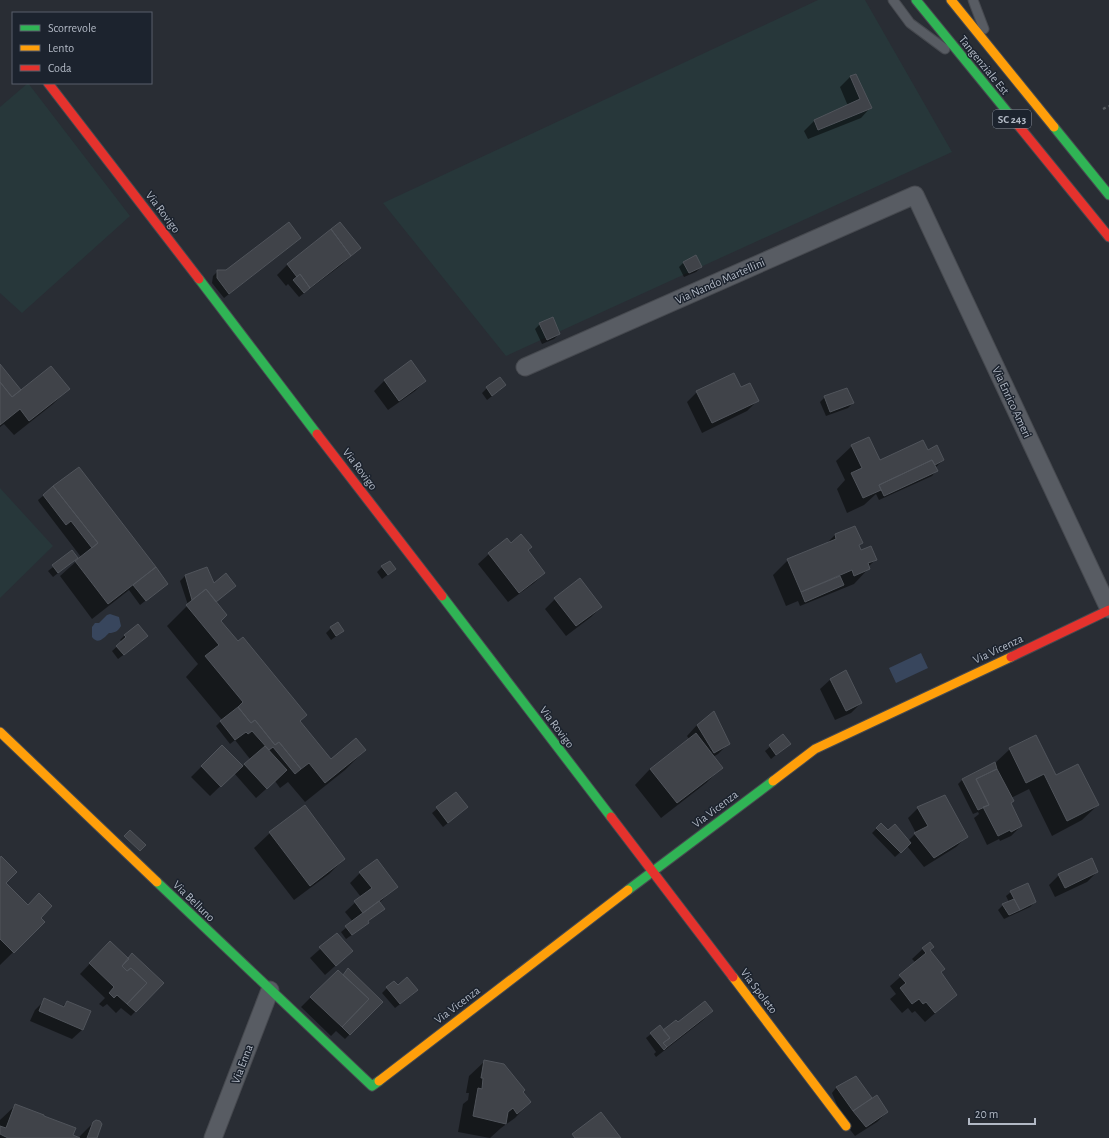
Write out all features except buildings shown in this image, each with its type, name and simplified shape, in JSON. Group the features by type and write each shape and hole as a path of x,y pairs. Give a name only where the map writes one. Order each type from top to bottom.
{"main road":[{"name":"Tangenziale Est","path":"916,0 1109,237"},
{"name":"Tangenziale Est","path":"950,0 1109,195"},
{"name":"Via Rovigo","path":"49,84 653,870"},
{"name":"Via Vicenza","path":"372,1086 653,870 815,749 1109,609"},
{"name":"Via Belluno","path":"0,732 372,1086"},
{"name":"Via Spoleto","path":"653,870 846,1126"}],"street":[{"name":"Via Nando Martellini","path":"525,367 915,195"},
{"name":"Via Enrico Ameri","path":"915,195 1109,609"},
{"name":"Via Enna","path":"213,1138 270,990"}],"lane":[{"path":"893,0 910,23 972,70"},
{"path":"973,0 993,52"}],"path":[{"path":"1103,109 1109,106"}],"shaded area":[{"path":"818,0 865,0 952,152 506,356 383,203"},
{"path":"27,84 29,84 130,216 22,313 0,293 0,107"},
{"path":"0,488 53,546 0,598"}],"water":[{"path":"110,614 119,617 121,626 119,629 113,633 109,633 99,641 94,639 92,637 92,627 95,623 99,623"},
{"path":"921,653 928,668 896,683 889,668"}],"traffic: fast":[{"path":"916,0 1018,125"},
{"path":"1054,127 1109,195"},
{"path":"199,279 317,434"},
{"path":"442,596 611,817"},
{"path":"628,890 773,781"},
{"path":"157,882 372,1086 379,1081"}],"traffic: slow":[{"path":"951,0 1054,127"},
{"path":"773,781 815,749 1011,657"},
{"path":"0,732 157,882"},
{"path":"379,1081 628,890"},
{"path":"733,977 846,1126"}],"traffic: jam":[{"path":"49,84 199,279"},
{"path":"1018,125 1109,237"},
{"path":"317,434 442,596"},
{"path":"1011,657 1109,610"},
{"path":"611,817 733,977"}]}
